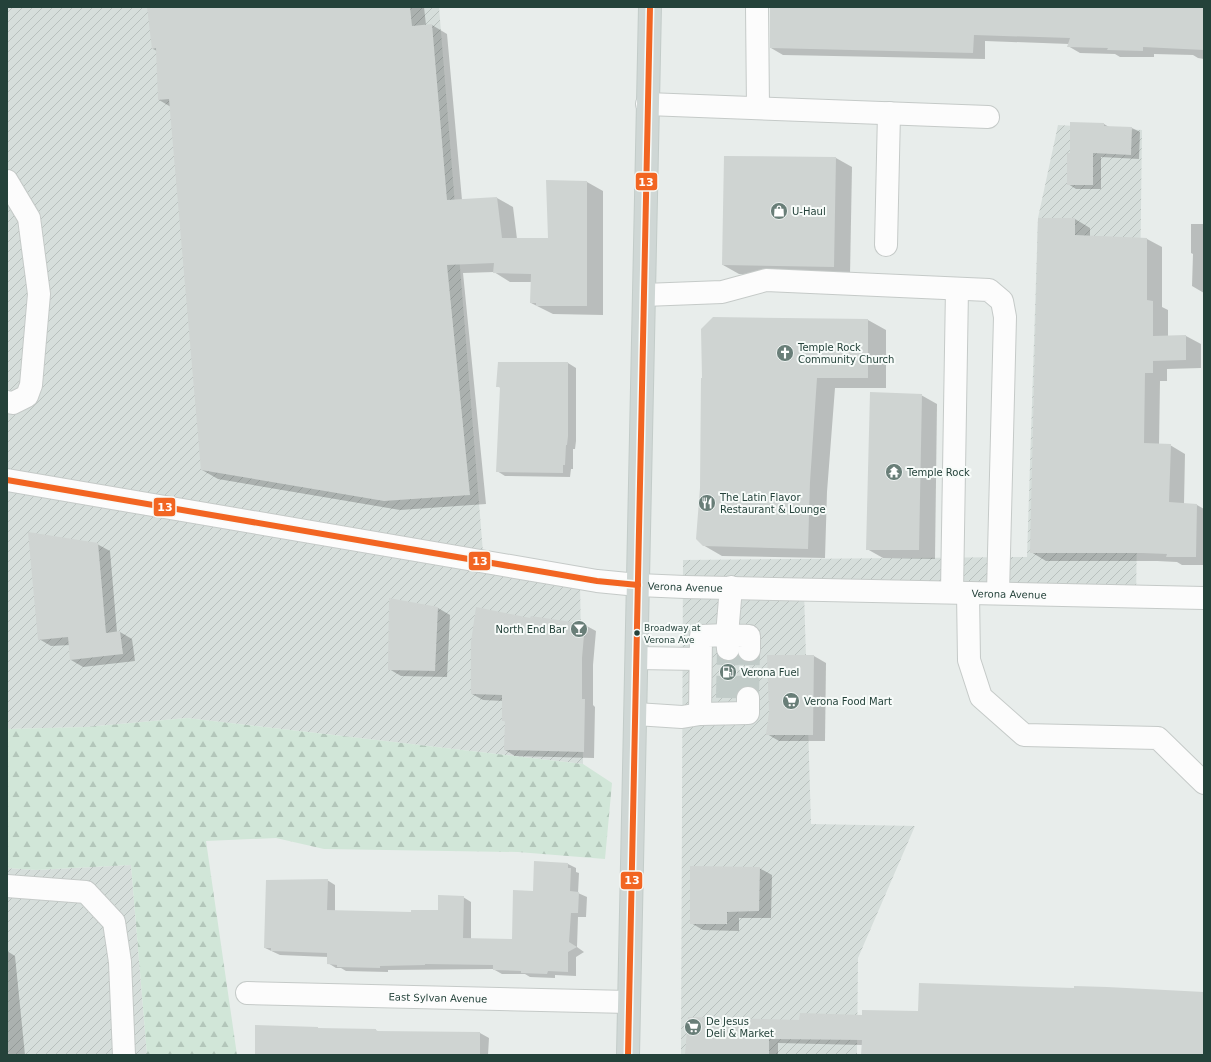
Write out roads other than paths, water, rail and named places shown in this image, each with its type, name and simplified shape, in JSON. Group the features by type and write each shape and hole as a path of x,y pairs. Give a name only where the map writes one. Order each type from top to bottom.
{"main road":[{"path":"628,1055 650,7"}],"street":[{"path":"757,7 758,108"},
{"path":"647,104 988,117"},
{"path":"886,245 889,113"},
{"path":"7,181 29,218 39,294 31,386 27,396 13,403 7,402"},
{"path":"644,295 722,292 766,280 990,290 1002,301 1005,317 998,593"},
{"path":"957,289 960,592 969,660 981,696 1024,735 1158,738 1204,783"},
{"name":"Verona Avenue","path":"7,480 589,580 638,585 1204,598"},
{"path":"728,642 731,587"},
{"path":"700,714 701,636 728,642 749,636 749,650"},
{"path":"637,658 700,659"},
{"path":"636,714 682,718 727,706 748,713 748,698"},
{"path":"7,886 86,892 114,922 120,962 124,1055"},
{"name":"East Sylvan Avenue","path":"247,993 629,1002"}],"tunnel":[{"path":"727,698 728,649"},
{"path":"748,698 749,650"}],"place":[{"name":"U-Haul","path":"779,211"},
{"name":"Temple Rock Community Church","path":"785,353"},
{"name":"Temple Rock","path":"894,472"},
{"name":"The Latin Flavor Restaurant & Lounge","path":"707,503"},
{"name":"North End Bar","path":"579,629"},
{"name":"Broadway at Verona Ave","path":"637,633"},
{"name":"Verona Fuel","path":"728,672"},
{"name":"Verona Food Mart","path":"791,701"},
{"name":"De Jesus Deli & Market","path":"693,1027"}]}
